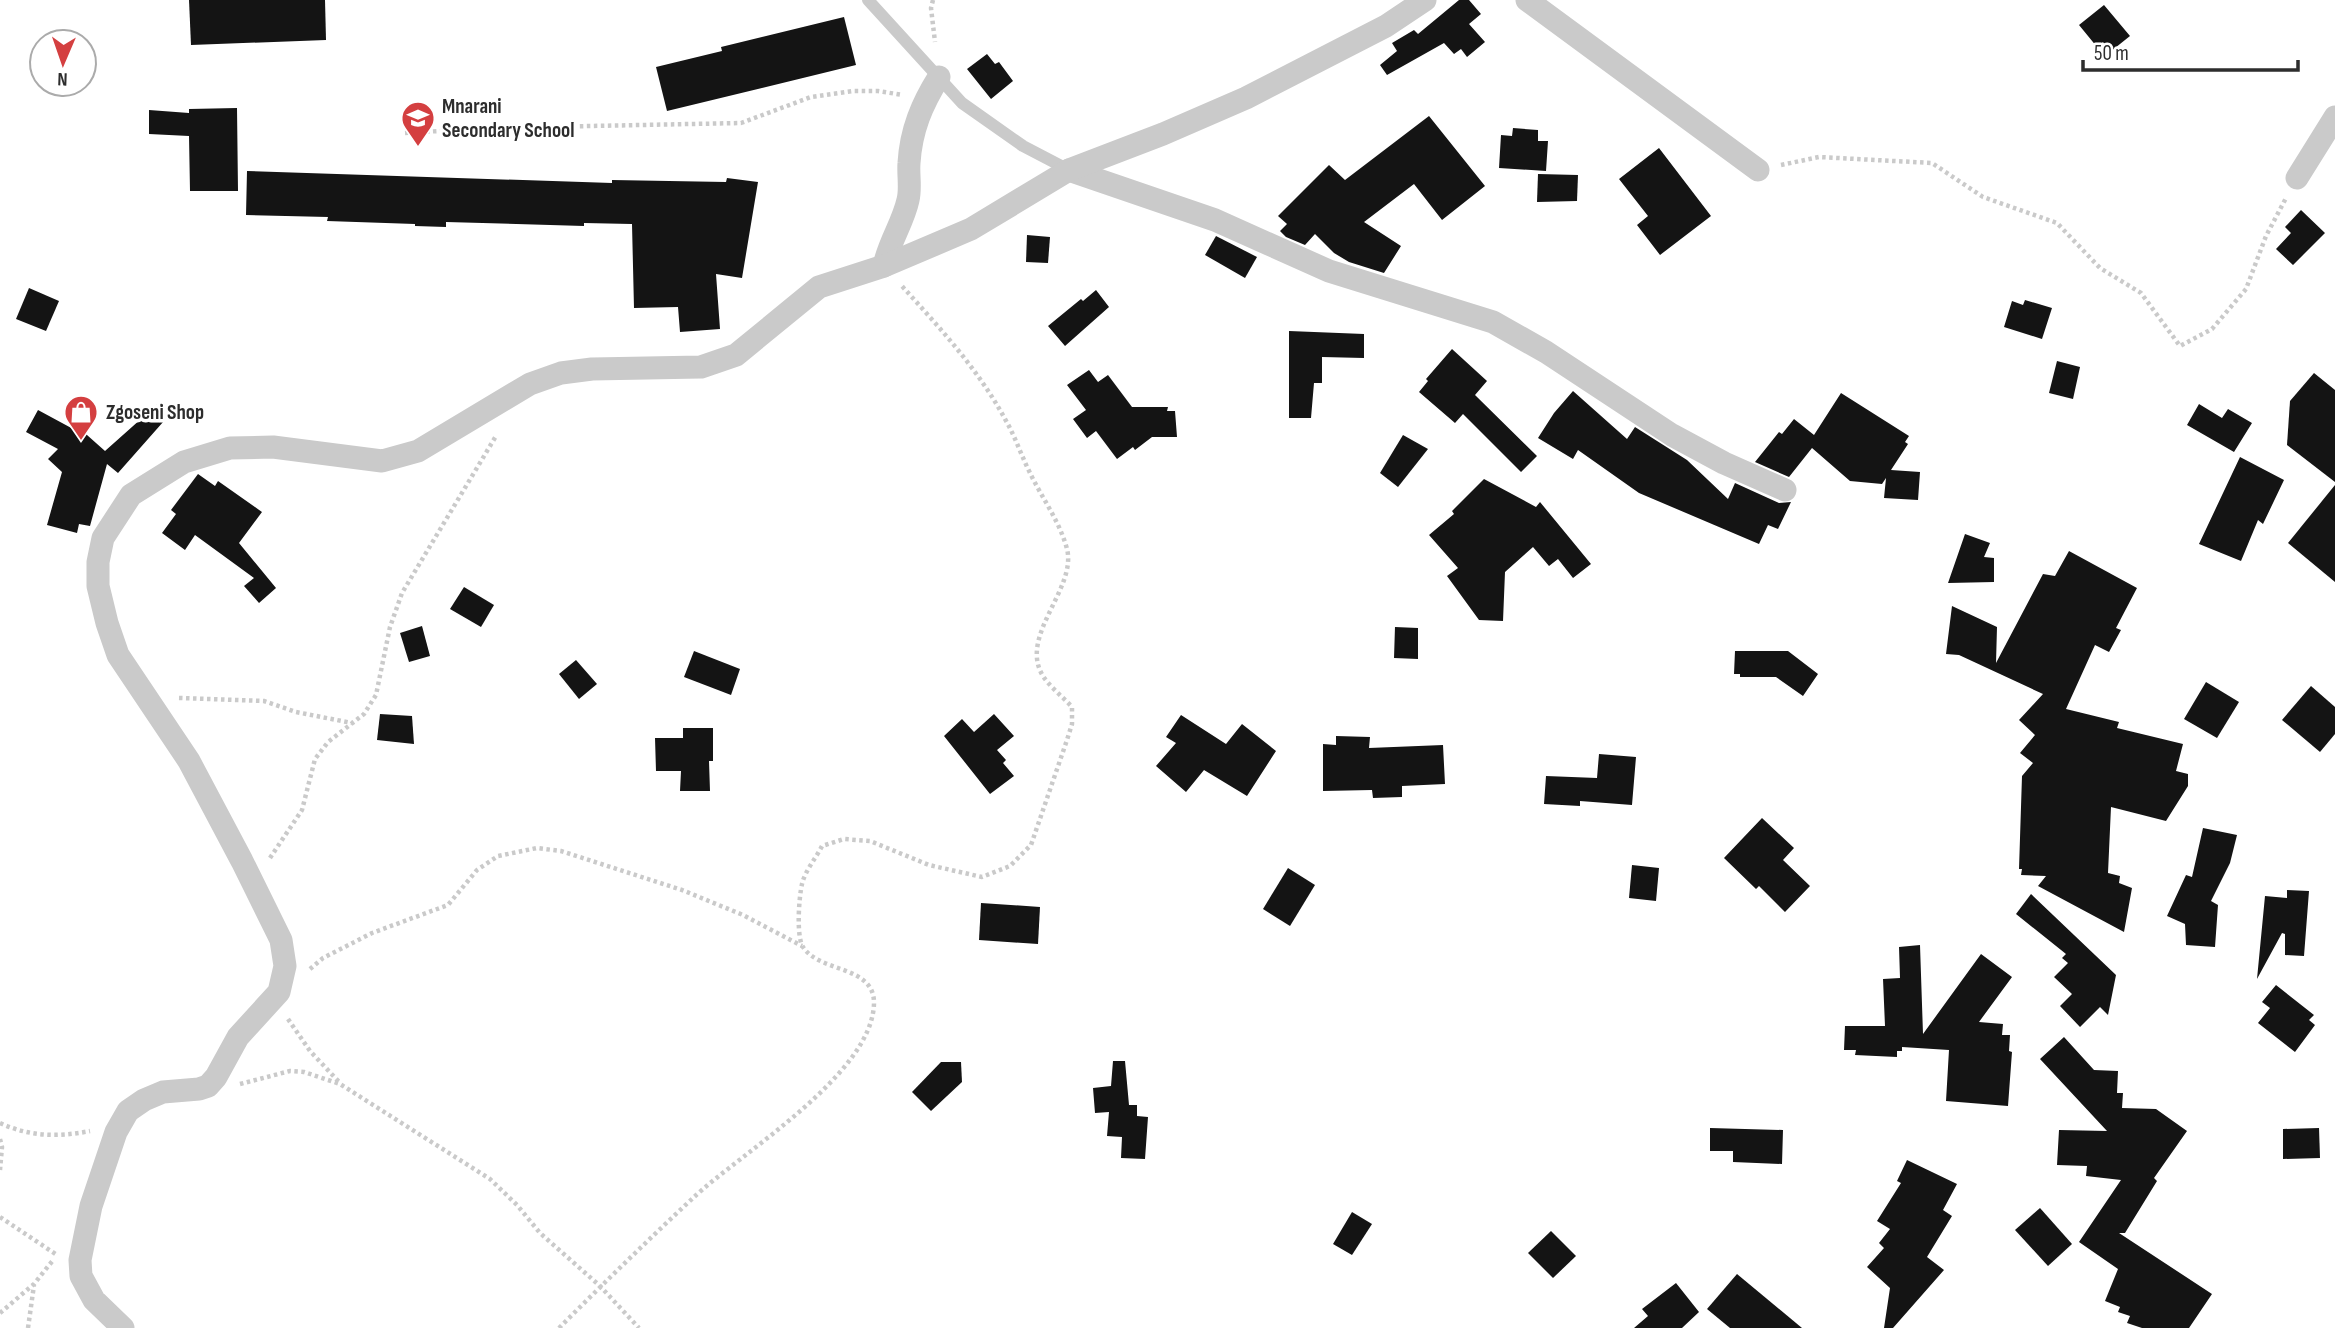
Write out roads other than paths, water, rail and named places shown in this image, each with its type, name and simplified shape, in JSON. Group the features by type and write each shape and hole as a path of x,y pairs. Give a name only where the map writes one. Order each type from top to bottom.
{"street":[{"path":"123,1328 94,1300 81,1276 80,1260 91,1206 116,1132 128,1111 144,1100 163,1092 208,1086 216,1077 238,1037 279,992 285,966 281,940 189,761 114,644 98,586 98,562 103,538 131,495 184,462 230,448 273,447 382,461 418,451 530,384 561,373 592,369 701,368 736,355 819,287 884,266 971,229 1069,170 1246,98 1386,26 1425,0"},
{"path":"1527,0 1758,170"},
{"path":"884,266 892,237 904,215 909,193 912,139 924,102 940,77"},
{"path":"2297,178 2335,117"},
{"path":"1069,170 1215,220 1329,271 1493,322 1546,352 1672,435 1724,463 1785,490"}],"lane":[{"path":"868,0 962,103 1023,146 1069,170"}],"place":[{"name":"Mnarani Secondary School","path":"418,148"},
{"name":"Zgoseni Shop","path":"81,442"}]}
